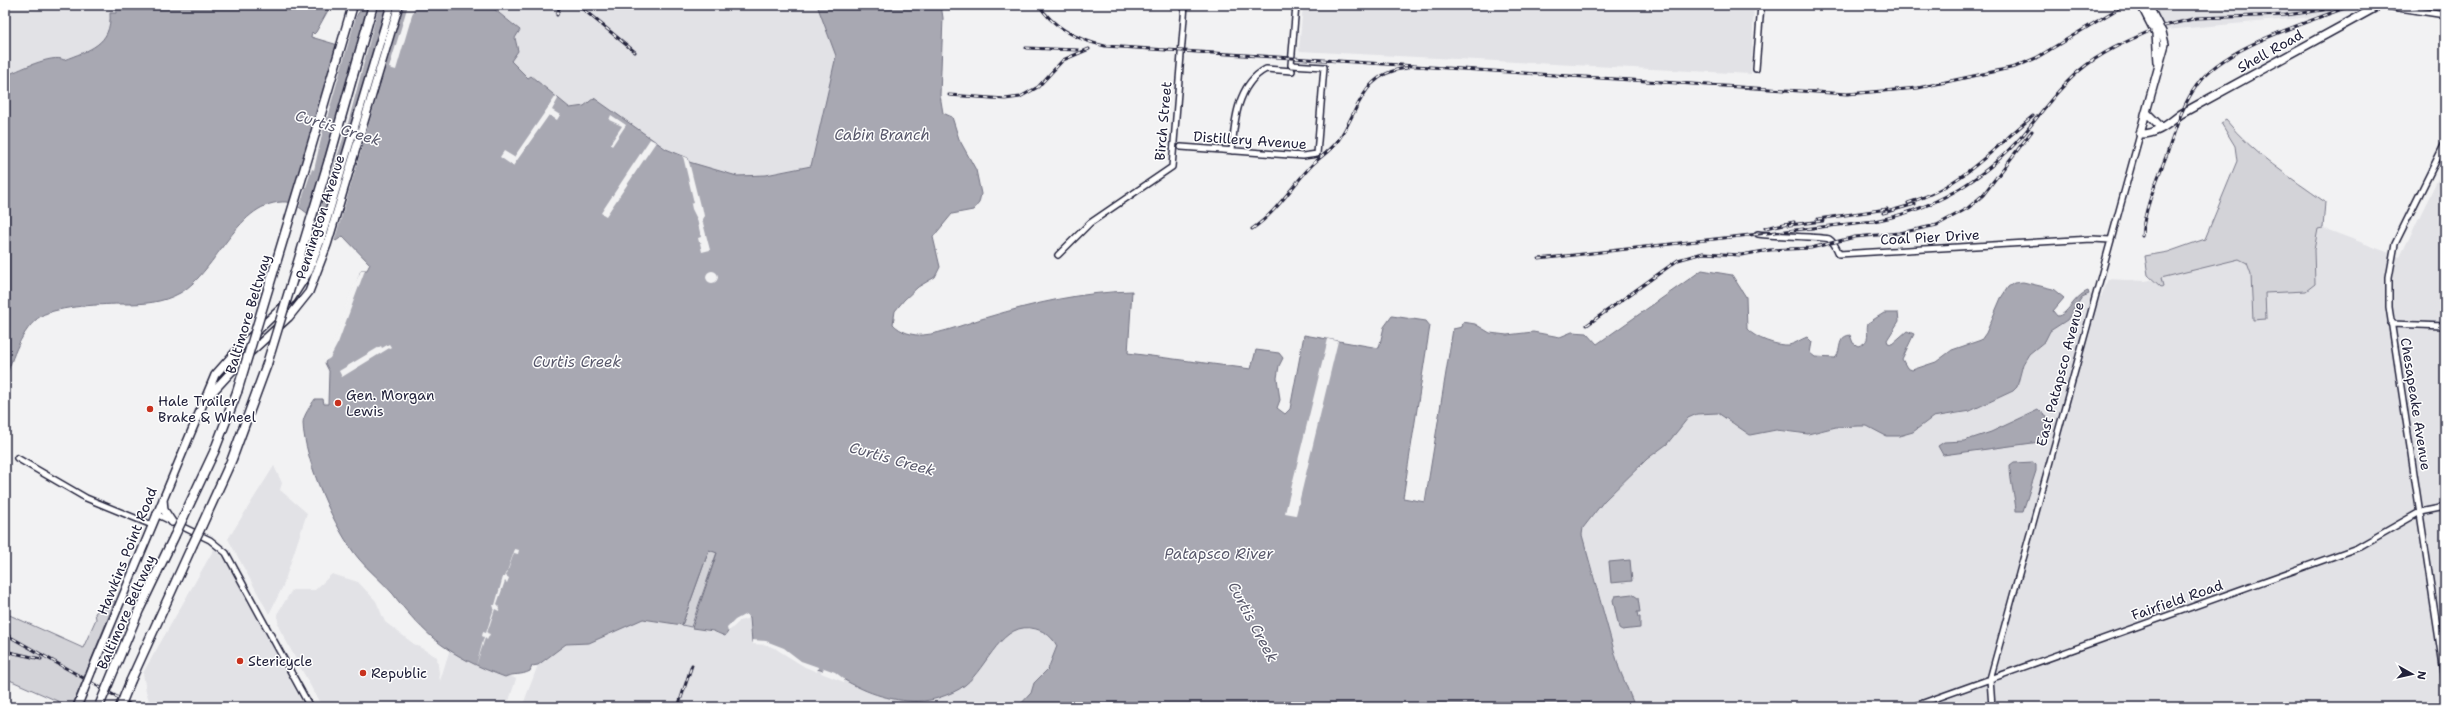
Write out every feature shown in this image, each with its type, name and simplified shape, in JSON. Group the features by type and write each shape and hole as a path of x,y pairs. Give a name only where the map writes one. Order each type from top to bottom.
{"highway":[{"name":"Baltimore Beltway","path":"99,705 139,610 214,452 237,392 353,5"},
{"path":"120,707 232,459 267,364 360,57 373,5"}],"main road":[{"name":"Pennington Avenue","path":"202,404 215,375 227,360 282,308 300,286 320,242 392,5"},
{"name":"Pennington Avenue","path":"202,404 239,363 289,317 308,292 328,244 399,5"},
{"name":"East Patapsco Avenue","path":"2141,5 2157,40 2159,55 2156,76"},
{"name":"East Patapsco Avenue","path":"2141,132 2163,55 2164,38 2148,5"},
{"name":"Shell Road","path":"2141,132 2173,120 2380,5"},
{"path":"2146,112 2160,126"},
{"name":"Shell Road","path":"2141,132 2159,130 2173,120"},
{"name":"Hawkins Point Road","path":"77,707 202,404"},
{"path":"163,497 164,510 172,522"}],"street":[{"name":"Birch Street","path":"1058,255 1090,223 1172,168 1186,5"},
{"name":"Distillery Avenue","path":"1181,147 1303,156 1317,154 1324,67 1291,65 1296,5"},
{"path":"1756,69 1761,5"},
{"path":"2380,5 2445,15"},
{"path":"1232,151 1236,112 1245,91 1266,69 1292,71"},
{"name":"East Patapsco Avenue","path":"1992,707 1990,679 2141,132"},
{"name":"Chesapeake Avenue","path":"2445,143 2395,244 2389,278 2391,324 2445,680"},
{"name":"Coal Pier Drive","path":"1758,234 1786,238 1826,238 1832,243 1840,254 2111,240"},
{"path":"2391,324 2445,326"},
{"path":"17,458 86,498 152,525"},
{"name":"Fairfield Road","path":"1912,707 2357,548 2420,512 2445,507"},
{"path":"156,514 219,546 231,560 310,707"}],"shaded area":[{"path":"5,5 116,5 116,13 110,13 111,23 107,38 97,46 64,60 21,69 5,76"},
{"path":"489,5 818,5 836,56 811,166 766,175 737,176 722,173 689,162 688,158 666,149 594,98 584,106 570,108 531,76 528,78 510,61 518,51 515,38 520,29"},
{"path":"1303,5 1754,5 1751,74 1299,51"},
{"path":"2152,5 2365,5 2353,11 2302,18 2165,30"},
{"path":"2226,120 2248,144 2260,154 2285,174 2325,202 2323,228 2318,229 2314,250 2315,284 2306,291 2265,293 2266,319 2253,320 2251,274 2247,263 2239,259 2161,278 2163,286 2161,287 2148,275 2145,256 2168,252 2205,239 2237,161 2235,146 2221,123"},
{"path":"2445,164 2445,707 1635,707 1619,668 1593,572 1581,540 1583,529 1604,501 1647,459 1667,444 1688,418 1697,414 1718,413 1734,425 1799,434 1808,434 1836,427 1859,426 1867,426 1886,436 1899,436 1913,432 1933,417 1970,411 2013,391 2017,387 2023,364 2029,354 2045,341 2050,331 2067,320 2082,297 2089,294 2101,297 2108,279 2145,281 2161,278 2323,228 2400,257"},
{"path":"274,466 282,483 280,490 307,513 283,586 269,614 228,539"},
{"path":"214,549 230,564 304,707 151,707 146,691 143,673"},
{"path":"709,550 717,552 691,627 682,625"},
{"path":"332,574 358,582 376,601 385,622 414,644 437,657 440,681 450,649 487,670 505,677 509,675 516,679 507,707 322,707 279,628 277,614 292,590 315,590"},
{"path":"112,600 115,601 72,707 61,707 62,703 5,678 5,613 83,648 96,619 95,613"},
{"path":"746,616 750,618 752,639 767,643 815,669 896,699 924,701 937,699 965,685 1005,635 1020,627 1039,630 1054,639 1057,646 1048,669 1034,683 1031,693 1018,707 522,707 538,665 566,644 589,643 643,619 682,625 720,634"}],"water":[{"name":"Curtis Creek","path":"116,5 143,5 144,7 170,5 331,5 316,32 314,34 312,32 311,37 338,45 359,12 370,5 489,5 520,30 515,38 518,51 511,61 528,78 531,76 570,108 584,106 594,98 666,149 688,158 689,162 737,176 766,175 811,166 836,56 817,5 941,5 943,18 940,95 943,113 952,117 959,139 976,170 981,194 979,203 973,210 952,214 933,237 940,267 935,277 918,287 904,300 895,311 893,324 899,329 911,334 930,334 1006,312 1059,299 1132,291 1128,353 1251,369 1256,350 1279,353 1283,358 1279,366 1277,378 1280,400 1277,408 1285,414 1290,409 1304,335 1379,348 1384,327 1392,316 1426,321 1430,326 1403,498 1425,502 1453,329 1462,327 1463,322 1475,324 1490,333 1507,335 1533,332 1560,337 1572,332 1587,333 1597,344 1702,270 1732,275 1746,297 1747,329 1766,341 1784,345 1789,345 1807,337 1812,342 1810,353 1815,357 1835,358 1841,342 1846,336 1850,335 1853,343 1858,346 1863,344 1868,336 1868,323 1884,313 1898,313 1899,321 1887,340 1888,343 1892,344 1907,331 1914,334 1902,359 1907,368 1912,370 1936,362 1952,350 1981,340 1986,333 2001,298 2008,287 2014,283 2023,282 2053,289 2064,298 2053,311 2057,316 2064,313 2083,294 2088,291 2089,294 2082,297 2067,320 2050,331 2045,341 2029,354 2023,364 2017,387 2013,391 1970,411 1933,417 1913,432 1899,436 1886,436 1867,426 1859,426 1836,427 1808,434 1776,430 1750,435 1718,413 1697,414 1688,418 1667,444 1647,459 1604,501 1583,528 1582,535 1619,668 1635,707 1018,707 1031,693 1034,683 1048,669 1057,646 1051,637 1046,633 1036,629 1024,628 1014,631 996,646 973,677 965,685 952,693 929,700 897,700 867,691 831,673 808,666 774,647 752,642 750,618 746,616 732,626 725,636 713,631 692,628 717,553 709,550 682,625 643,619 589,643 566,644 538,665 532,666 530,671 505,677 486,670 458,655 433,638 422,627 389,589 359,559 340,531 322,494 309,456 303,420 315,399 323,399 324,404 328,404 329,371 325,363 337,339 361,270 367,270 370,264 343,236 336,241 313,218 299,207 287,202 270,204 255,212 241,224 206,269 193,283 180,293 166,299 146,303 94,305 69,308 41,316 28,328 18,344 5,379 5,76 44,61 59,58 64,60 97,45 107,32 110,24 110,13 116,13"},
{"path":"2038,410 2047,416 2047,422 2040,442 1943,455 1938,446 1944,442 1964,441 1991,432"},
{"path":"2033,462 2036,465 2036,471 2023,511 2016,511 2010,466 2014,463"},
{"path":"1630,560 1632,581 1611,583 1609,562"},
{"path":"1632,594 1638,598 1640,612 1637,612 1638,617 1640,617 1640,628 1622,630 1619,628 1613,600 1615,596"}],"pier":[{"path":"371,5 379,5 348,123 315,225 309,218"},
{"path":"389,5 404,5 334,242 322,231"},
{"path":"408,5 415,5 396,70 389,68"},
{"path":"358,10 328,118 326,117 314,170 312,169 299,208 291,205 303,165 301,165 318,114 316,114 348,25"},
{"path":"556,96 558,99 552,110 560,115 557,120 549,115 513,166 500,157 504,151 514,157"},
{"path":"611,115 626,125 612,146 610,144 622,126 609,120"},
{"path":"650,139 656,142 606,216 601,213"},
{"path":"683,156 688,158 704,216 702,219 710,250 702,252 700,243 702,242 699,242 698,238 701,237 697,219 692,209 691,204 694,203"},
{"path":"361,270 365,270 338,343 330,358 324,362 337,335 345,307"},
{"path":"710,271 714,271 718,277 714,283 710,283 706,279 706,275"},
{"path":"1328,339 1338,341 1296,515 1285,513"},
{"path":"389,344 391,347 342,377 339,371 381,346 382,348"},
{"path":"515,549 519,550 518,554 514,553 506,576 509,578 507,583 505,581 497,604 500,607 499,611 495,609 487,633 490,634 487,640 485,638 476,666 484,637 482,636 483,632 486,633 494,608 493,605 495,605 503,577 505,577"},
{"path":"746,614 749,618 740,621 728,632 727,628 735,620"},
{"path":"752,640 766,641 784,648 801,661 818,667 817,672 805,667 776,649 766,645 753,644"},
{"path":"824,668 835,672 844,679 844,682 821,673"}],"railway":[{"path":"557,15 560,5"},
{"path":"578,5 635,52"},
{"path":"1039,5 1059,27 1076,37 1105,46 1847,94 1918,88 2015,67 2036,58 2124,5"},
{"path":"2142,235 2155,184 2179,118 2197,85 2210,71 2246,47 2352,5"},
{"path":"2164,26 2197,18 2286,15 2330,9"},
{"path":"1539,259 1874,221 1917,209 1956,191 1991,166 2023,135 2050,102 2079,71 2113,48 2150,31"},
{"path":"1026,48 1078,50"},
{"path":"949,95 1005,99 1020,97 1038,87 1063,60 1089,49"},
{"path":"1252,229 1269,215 1304,173 1337,142 1370,86 1379,78 1391,71 1407,68"},
{"path":"1908,203 1927,196 1960,177 2033,116"},
{"path":"1587,325 1678,260 1703,253 1741,255 1770,250 1811,248 1855,237 1900,233 1937,225 1968,208 1983,195 2032,131"},
{"path":"1883,213 1915,204"},
{"path":"1818,219 1887,209"},
{"path":"1789,225 1823,221"},
{"path":"1765,228 1794,222"},
{"path":"5,634 135,707"},
{"path":"5,651 41,659"},
{"path":"678,707 692,665"}],"place":[{"name":"Gen. Morgan Lewis","path":"338,403"},
{"name":"Hale Trailer Brake & Wheel","path":"150,409"},
{"name":"Stericycle","path":"240,661"},
{"name":"Republic","path":"363,673"}],"water label":[{"name":"Cabin Branch","path":"882,135"},
{"name":"Patapsco River","path":"1219,554"}]}
